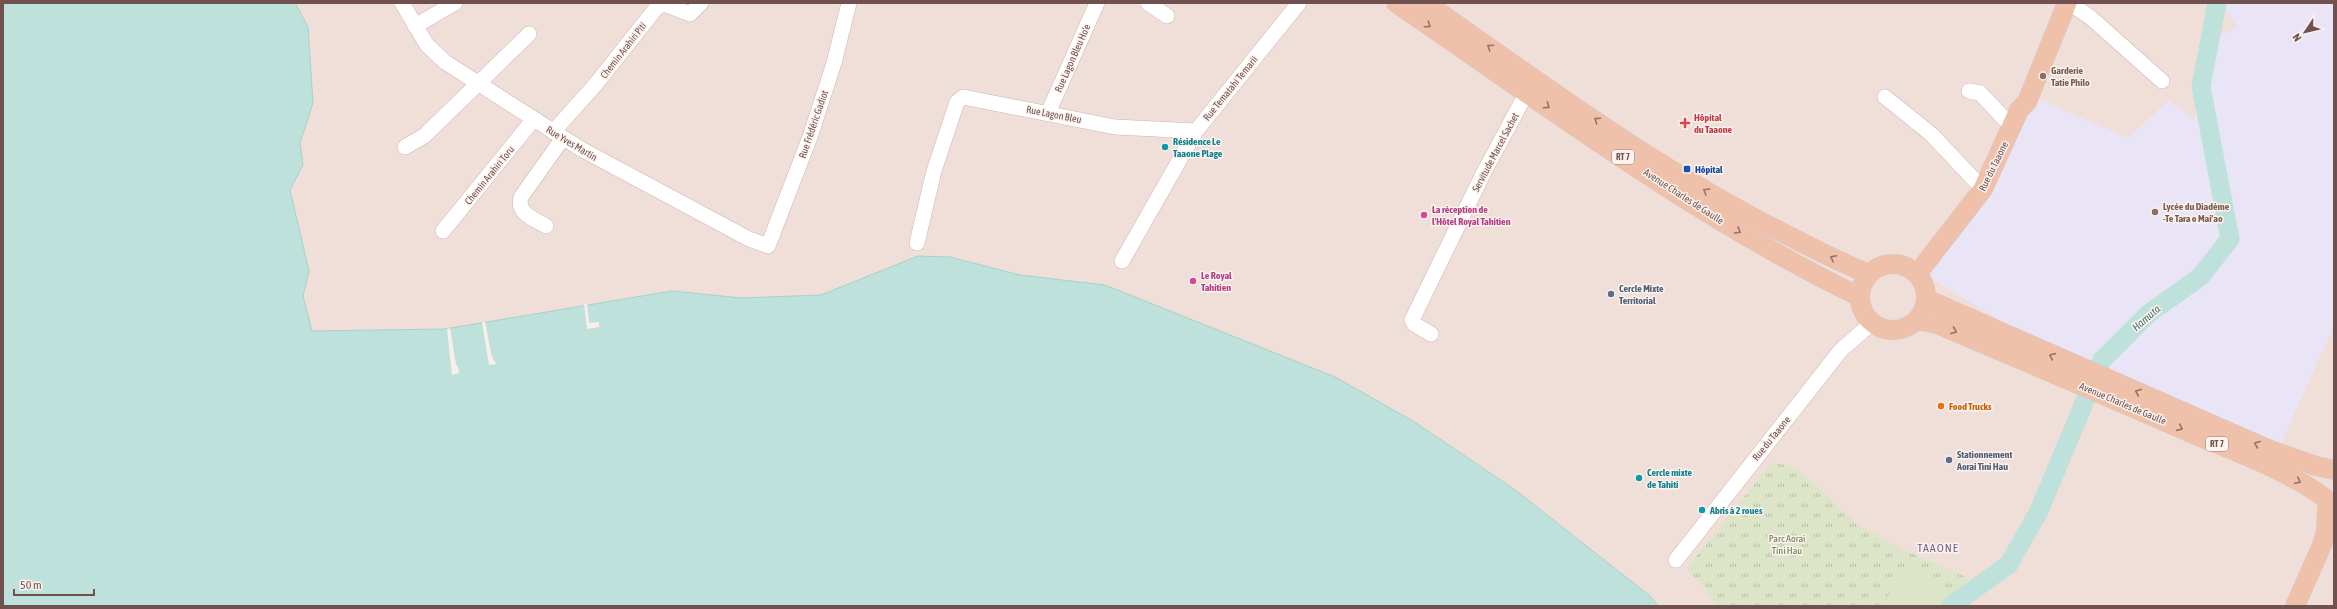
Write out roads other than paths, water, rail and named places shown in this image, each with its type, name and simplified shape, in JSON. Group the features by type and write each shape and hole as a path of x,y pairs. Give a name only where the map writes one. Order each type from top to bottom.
{"main road":[{"name":"Avenue Charles de Gaulle","path":"1396,3 1710,215 1793,263 1860,297"},
{"name":"Avenue Charles de Gaulle","path":"1426,3 1678,174 1762,222 1845,265 1869,274"},
{"name":"Rue du Taaone","path":"2015,118 2020,89 2054,3"},
{"name":"Rue du Taaone","path":"1917,274 1983,189 2015,118 2027,102 2068,3"},
{"path":"1892,264 1904,266 1917,274 1925,288 1926,300 1923,311 1917,320 1910,326 1898,330 1884,329 1872,323 1863,311 1860,297 1862,284 1869,274 1881,266 1892,264"},
{"name":"Avenue Charles de Gaulle","path":"1926,300 2085,379"},
{"name":"Avenue Charles de Gaulle","path":"1917,320 1937,324 2270,450 2316,466 2334,470"},
{"name":"Avenue Charles de Gaulle","path":"2109,389 2308,485 2329,509"},
{"path":"2295,606 2322,545 2326,532 2329,509 2327,486 2334,473"},
{"path":"2304,606 2334,547"}],"street":[{"name":"Rue Yves Martin","path":"402,3 427,44 445,62 533,120 604,162 749,239 768,246 770,244"},
{"path":"415,26 455,3"},
{"name":"Chemin Arahiri Piti","path":"558,135 657,6 664,4 690,14 701,3"},
{"name":"Rue Frédéric Gadiot","path":"770,244 810,137 834,63 849,3"},
{"name":"Rue Lagon Bleu Ho'e","path":"1048,113 1097,3"},
{"path":"1148,3 1167,16"},
{"name":"Rue Tematahi Temarii","path":"1122,261 1196,131 1299,3"},
{"path":"2068,3 2095,22 2162,81"},
{"path":"405,147 424,136 479,84 528,34"},
{"path":"1969,91 1980,93 2015,118"},
{"name":"Servitude Marcel Sachet","path":"1431,334 1414,324 1412,320 1483,174 1527,92"},
{"path":"1885,96 1931,134 1983,189"},
{"name":"Rue Lagon Bleu","path":"917,243 934,171 957,102 963,97 1116,126 1196,131"},
{"name":"Chemin Arahiri Toru","path":"443,231 533,120"},
{"path":"546,226 522,211 519,203 521,197 558,135"},
{"name":"Rue du Taaone","path":"1676,560 1842,350 1872,323"}],"water":[{"path":"3,3 295,3 308,27 313,103 300,143 303,165 290,190 309,271 303,296 312,331 445,329 672,291 741,298 821,295 918,256 950,257 1020,275 1105,285 1335,377 1413,421 1514,489 1650,596 1658,606 3,606"}],"waterway":[{"name":"Hamuta","path":"1951,606 2009,564 2039,511 2102,360 2148,314 2200,277 2230,239 2201,86 2217,3"}],"place":[{"name":"Garderie Tatie Philo","path":"2043,76"},
{"name":"Hôpital du Taaone","path":"1685,123"},
{"name":"Résidence Le Taaone Plage","path":"1165,147"},
{"name":"Hôpital","path":"1687,169"},
{"name":"Lycée du Diadème -Te Tara o Mai’ao","path":"2155,212"},
{"name":"La réception de l'Hôtel Royal Tahitien","path":"1424,215"},
{"name":"Le Royal Tahitien","path":"1193,281"},
{"name":"Cercle Mixte Territorial","path":"1611,294"},
{"name":"Food Trucks","path":"1941,406"},
{"name":"Stationnement Aorai Tini Hau","path":"1949,460"},
{"name":"Cercle mixte de Tahiti","path":"1639,478"},
{"name":"Abris à 2 roues","path":"1702,510"}],"district":[{"name":"TAAONE","path":"1938,548"}],"park label":[{"name":"Parc Aorai Tini Hau","path":"1787,544"}]}
